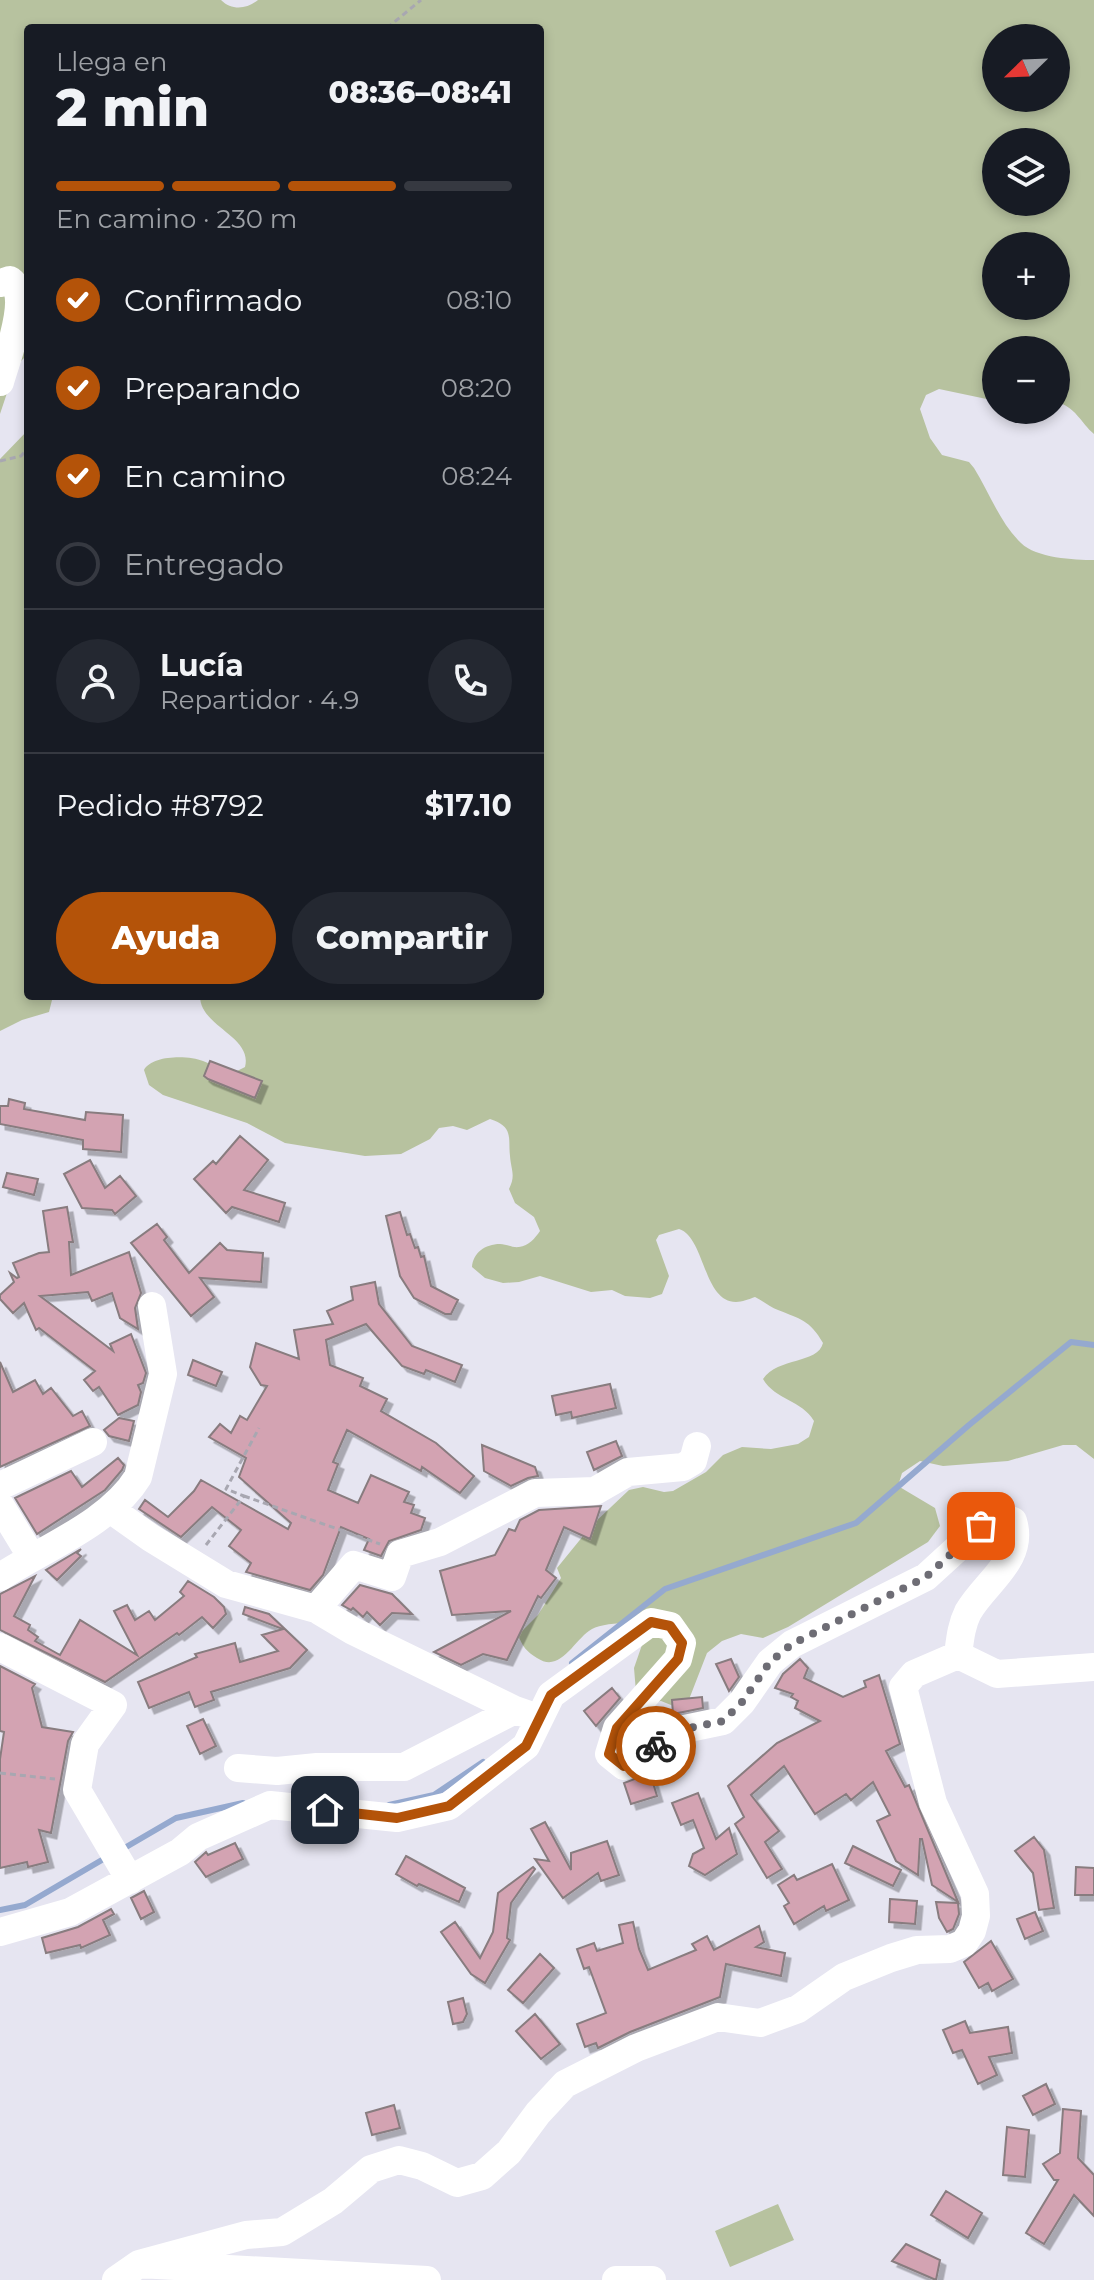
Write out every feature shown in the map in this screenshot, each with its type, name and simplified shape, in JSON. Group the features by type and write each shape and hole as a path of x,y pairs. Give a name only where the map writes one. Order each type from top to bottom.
{"street":[{"path":"0,283 10,280 15,284 19,297 18,319 0,382"},
{"path":"0,1577 110,1509 129,1492 138,1477 163,1374 152,1306"},
{"path":"0,1486 93,1442"},
{"path":"316,1609 354,1565 392,1577 400,1554 440,1542 535,1493 595,1491 628,1472 683,1467 693,1461 697,1446"},
{"path":"0,1505 31,1556"},
{"path":"110,1509 226,1584 316,1609 353,1631 527,1714"},
{"path":"238,1768 277,1771 317,1767 404,1767 527,1714 651,1622 670,1626 682,1643 678,1659 617,1728 609,1754 624,1766 645,1757 670,1732 723,1721 742,1702 770,1662 792,1644 926,1577 995,1514 1013,1521 1018,1537 1010,1556 969,1610 960,1631 958,1655"},
{"path":"0,1647 113,1705 85,1744 77,1790 130,1880"},
{"path":"116,2280 139,2264 246,2235 282,2232 333,2201 371,2169 399,2160 422,2166 457,2183 482,2176 509,2152 538,2113 565,2084 636,2048 718,2017 760,2023 798,2009 844,1977 891,1958 917,1950 950,1949 964,1943 972,1931 976,1916 975,1894 933,1803 903,1687 914,1674 958,1655 997,1674 1094,1667"},
{"path":"270,1805 397,1818 449,1806 526,1746 527,1714"},
{"path":"0,1932 70,1912 180,1852 198,1837 270,1805 317,1767"},
{"path":"139,2264 427,2280"},
{"path":"616,2280 652,2280"}],"path":[{"path":"392,24 421,0"},
{"path":"0,461 24,453"},
{"path":"259,1428 226,1489 374,1541 400,1554"},
{"path":"191,1563 244,1496"},
{"path":"0,1773 54,1778 77,1790"}],"green space":[{"path":"0,0 221,0 240,8 258,0 1094,0 1094,434 1070,409 1070,336 982,336 982,398 939,389 926,395 920,409 930,438 942,455 969,462 1001,517 1021,543 1045,555 1094,560 1094,1459 1076,1445 1063,1445 1008,1461 943,1466 920,1461 902,1473 898,1486 935,1508 940,1526 928,1542 788,1627 763,1638 741,1634 722,1641 707,1653 688,1702 676,1707 655,1702 636,1692 634,1668 643,1642 635,1623 596,1627 560,1658 546,1662 527,1651 518,1635 538,1615 561,1578 557,1568 592,1525 629,1490 643,1487 673,1491 706,1472 723,1455 742,1447 771,1449 798,1444 809,1437 814,1421 809,1414 774,1391 763,1379 778,1367 820,1350 823,1343 814,1329 755,1297 738,1302 725,1299 710,1281 688,1234 679,1229 659,1235 656,1240 669,1276 662,1294 650,1298 625,1296 612,1290 591,1292 540,1276 503,1283 485,1278 472,1267 481,1250 495,1244 523,1246 540,1231 534,1217 515,1203 509,1189 513,1176 508,1133 503,1125 490,1119 467,1130 453,1126 439,1128 430,1139 401,1154 365,1156 285,1143 247,1123 163,1095 149,1085 144,1070 154,1061 162,1059 196,1059 233,1073 245,1067 241,1047 208,1016 201,1000 544,1000 544,24 24,24 24,358 16,366 0,414"},
{"path":"24,434 24,1000 52,1000 49,1012 0,1031 0,459"},
{"path":"778,2204 794,2240 730,2267 715,2231"}],"building":[{"path":"210,1061 262,1081 255,1098 204,1076"},
{"path":"9,1099 25,1103 24,1109 85,1120 86,1112 123,1115 121,1152 83,1149 83,1140 0,1124 0,1106 8,1106"},
{"path":"240,1136 268,1160 244,1190 285,1203 279,1222 232,1207 226,1213 194,1179 213,1161 216,1164"},
{"path":"90,1160 105,1188 120,1176 136,1196 115,1214 112,1210 82,1208 64,1174"},
{"path":"7,1173 38,1179 34,1195 3,1187"},
{"path":"67,1207 73,1242 69,1242 71,1275 129,1252 141,1293 135,1308 138,1329 120,1318 112,1293 92,1301 88,1292 40,1296 113,1351 110,1344 131,1334 146,1373 143,1383 138,1385 141,1392 138,1405 118,1415 99,1387 93,1391 84,1380 95,1371 39,1328 36,1330 24,1303 13,1313 0,1299 0,1295 14,1282 10,1273 19,1277 13,1263 49,1252 43,1211"},
{"path":"400,1212 407,1235 410,1234 421,1257 424,1256 431,1286 458,1300 451,1314 414,1298 400,1276 386,1216"},
{"path":"157,1224 167,1237 164,1240 189,1273 220,1243 227,1250 263,1253 261,1282 200,1278 214,1297 191,1316 131,1243"},
{"path":"375,1282 379,1304 412,1346 462,1365 455,1382 426,1370 424,1374 402,1366 366,1324 326,1340 330,1365 363,1378 360,1386 387,1399 381,1411 436,1443 474,1476 460,1493 422,1467 421,1471 347,1430 333,1462 338,1464 328,1490 358,1503 371,1475 409,1492 404,1502 414,1505 411,1513 425,1518 421,1530 389,1541 381,1556 364,1550 369,1539 341,1527 323,1575 310,1590 246,1572 251,1563 229,1546 241,1530 212,1507 181,1537 139,1509 145,1500 168,1517 201,1480 288,1529 291,1523 239,1477 246,1458 209,1437 220,1424 231,1433 240,1416 247,1420 267,1386 261,1385 250,1367 256,1343 299,1359 294,1330 333,1324 327,1311 353,1300 351,1287"},
{"path":"193,1360 222,1372 216,1386 188,1375"},
{"path":"0,1362 13,1392 35,1380 43,1394 51,1388 73,1416 82,1411 90,1426 0,1467"},
{"path":"610,1384 616,1408 572,1418 571,1412 556,1415 552,1396"},
{"path":"119,1418 134,1421 129,1441 109,1436 104,1430"},
{"path":"616,1441 622,1456 594,1470 587,1452"},
{"path":"482,1445 535,1467 538,1476 511,1486 484,1471"},
{"path":"118,1458 124,1465 122,1470 105,1490 37,1534 15,1498 71,1471 82,1487"},
{"path":"601,1506 590,1539 564,1527 546,1570 556,1578 541,1598 538,1596 507,1660 483,1654 461,1665 434,1652 511,1611 452,1615 440,1571 495,1555 509,1529 515,1531 520,1520 539,1510"},
{"path":"81,1549 77,1553 81,1556 57,1580 46,1570"},
{"path":"35,1576 14,1616 30,1625 28,1630 38,1637 35,1641 60,1655 80,1620 137,1655 114,1611 127,1605 135,1620 149,1611 155,1620 184,1596 180,1592 188,1581 214,1597 224,1607 226,1614 213,1628 202,1617 105,1682 0,1630 0,1594"},
{"path":"360,1585 392,1594 412,1614 392,1613 380,1625 367,1612 363,1617 353,1608 351,1610 342,1605"},
{"path":"245,1607 269,1614 307,1650 290,1668 211,1692 214,1700 195,1707 189,1692 149,1708 138,1682 197,1657 195,1654 235,1643 240,1662 278,1651 262,1635 283,1629 243,1614"},
{"path":"731,1659 739,1677 729,1691 716,1664"},
{"path":"800,1659 808,1668 804,1678 843,1697 866,1687 864,1681 879,1675 900,1744 886,1751 905,1787 909,1785 958,1902 932,1885 922,1839 918,1875 896,1861 877,1821 890,1815 873,1782 851,1800 846,1794 815,1814 784,1766 751,1795 779,1831 765,1842 782,1869 767,1878 735,1824 744,1817 728,1786 777,1743 820,1721 795,1708 798,1701 791,1697 793,1694 775,1688 783,1674"},
{"path":"0,1666 35,1684 32,1688 42,1727 73,1732 68,1741 51,1833 39,1830 48,1862 28,1867 27,1862 0,1868 0,1759 4,1732 0,1731"},
{"path":"612,1688 620,1698 596,1726 584,1711"},
{"path":"702,1697 703,1708 673,1714 672,1700"},
{"path":"203,1719 216,1746 200,1754 187,1726"},
{"path":"650,1773 657,1796 631,1804 624,1783"},
{"path":"698,1793 716,1839 729,1828 737,1854 705,1875 689,1866 693,1854 704,1848 693,1820 681,1825 672,1803"},
{"path":"545,1822 571,1870 571,1853 607,1841 619,1875 601,1881 598,1873 563,1898 535,1859 549,1861 531,1829"},
{"path":"1034,1837 1044,1850 1054,1908 1039,1910 1033,1873 1015,1851"},
{"path":"235,1843 243,1859 206,1877 195,1862 206,1852 208,1855"},
{"path":"853,1846 901,1870 893,1886 845,1863"},
{"path":"406,1856 465,1888 459,1902 419,1884 417,1886 396,1874"},
{"path":"832,1864 849,1900 826,1911 824,1906 794,1924 784,1906 789,1903 778,1885 794,1875 797,1880"},
{"path":"533,1867 535,1869 511,1903 507,1938 510,1940 485,1983 471,1974 441,1932 455,1922 480,1958 493,1932 498,1893"},
{"path":"1076,1867 1094,1868 1094,1895 1075,1895"},
{"path":"144,1891 154,1912 141,1919 131,1898"},
{"path":"890,1899 917,1901 915,1924 889,1922"},
{"path":"936,1902 958,1903 959,1914 953,1929 947,1932 939,1918"},
{"path":"111,1909 114,1914 103,1920 110,1935 81,1948 80,1945 46,1953 42,1938 78,1927"},
{"path":"1035,1912 1043,1931 1025,1939 1017,1919"},
{"path":"633,1922 648,1970 696,1950 692,1944 707,1936 714,1950 759,1926 764,1942 756,1947 785,1953 781,1976 726,1964 720,1997 630,2032 598,2048 596,2043 585,2047 577,2024 606,2013 589,1967 584,1969 577,1949 594,1943 597,1951 623,1943 619,1925"},
{"path":"991,1941 1013,1979 992,1991 988,1983 979,1988 964,1962"},
{"path":"540,1954 554,1968 523,2003 508,1990"},
{"path":"463,1998 467,2014 463,2022 453,2024 448,2002"},
{"path":"535,2014 560,2044 541,2059 516,2031"},
{"path":"965,2021 970,2033 1008,2027 1012,2053 989,2057 997,2075 978,2084 962,2050 953,2053 943,2030"},
{"path":"1046,2084 1055,2104 1033,2115 1023,2096"},
{"path":"394,2105 400,2128 372,2135 366,2113"},
{"path":"1063,2109 1081,2111 1078,2158 1094,2175 1094,2216 1074,2195 1044,2244 1026,2233 1058,2180 1054,2180 1043,2164 1060,2153"},
{"path":"1007,2127 1029,2130 1025,2177 1003,2175"},
{"path":"946,2191 982,2213 968,2238 931,2215"},
{"path":"906,2244 940,2260 936,2280 892,2261"}],"waterway":[{"path":"572,1663 665,1589 856,1523 1071,1342 1094,1345"},
{"path":"389,1805 434,1795 483,1762"},
{"path":"121,1850 176,1818 243,1803"},
{"path":"0,1910 25,1905 107,1857"}],"way so far":[{"path":"656,1746 670,1732 723,1721 742,1702 770,1662 792,1644 926,1577 981,1526"}],"route":[{"path":"325,1810 397,1818 449,1806 526,1746 551,1695 651,1622 670,1626 682,1643 678,1659 617,1728 609,1754 624,1766 645,1757 656,1746"}]}
